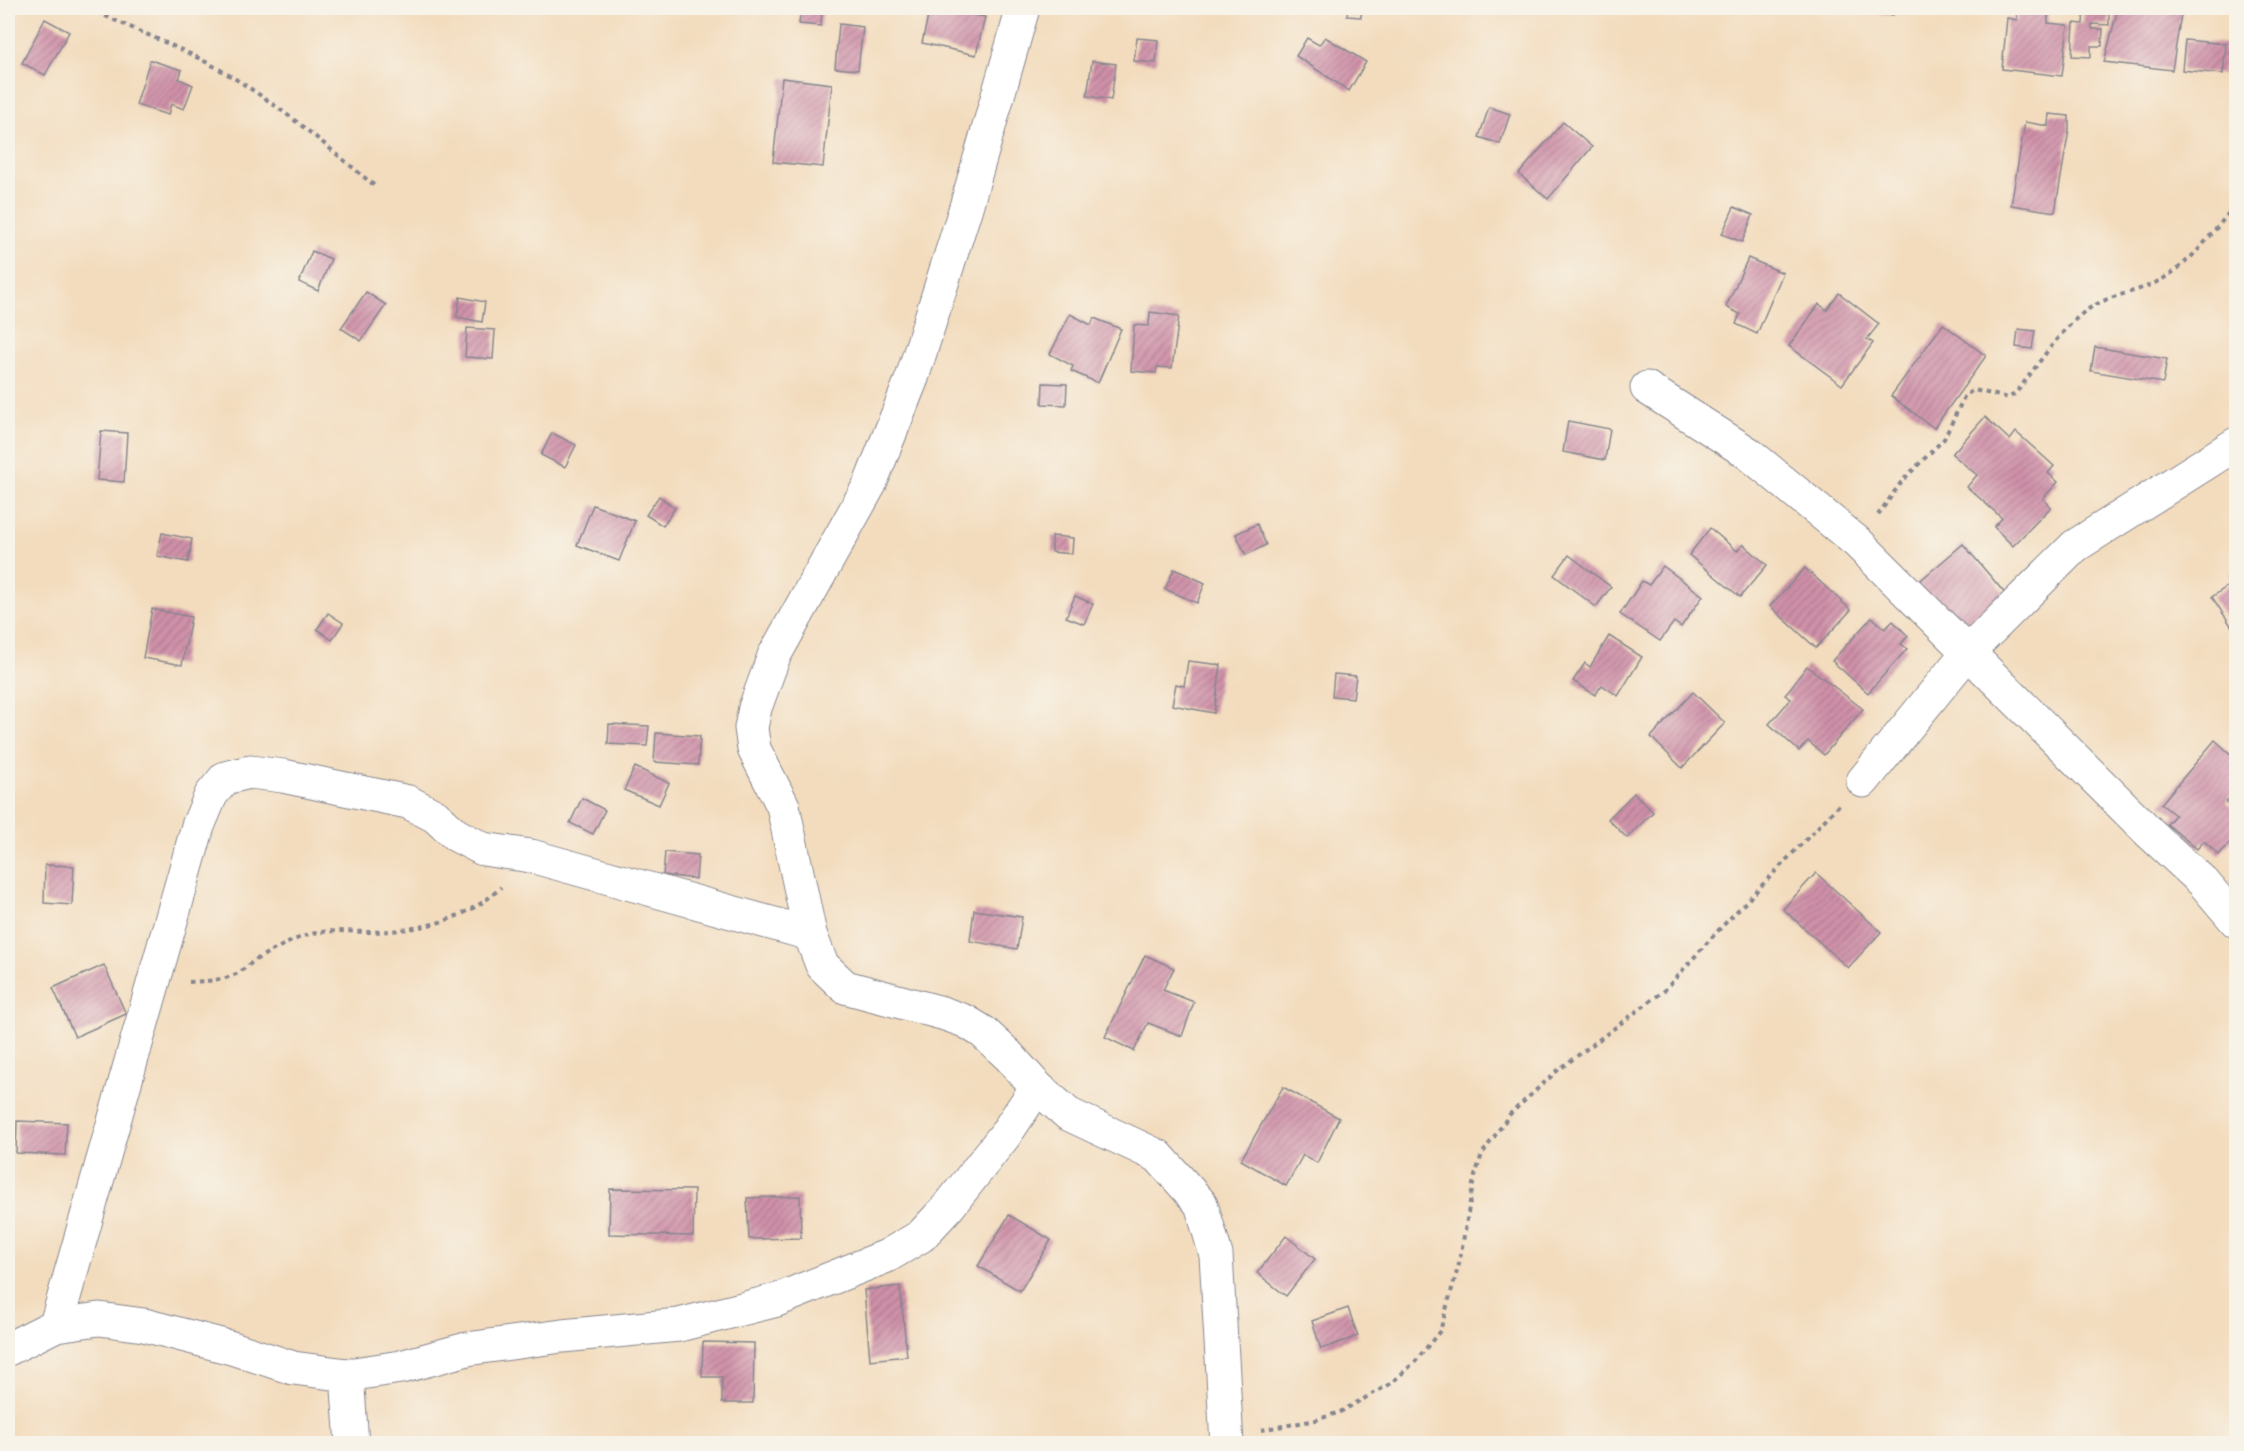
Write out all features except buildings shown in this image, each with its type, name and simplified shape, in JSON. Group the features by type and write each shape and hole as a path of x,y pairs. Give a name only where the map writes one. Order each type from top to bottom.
{"street":[{"path":"1023,8 966,207 912,378 870,484 774,656 755,708 751,728 754,749 783,806 810,934 822,965 844,987 942,1013 965,1021 983,1032 1037,1087 1068,1114 1158,1156 1201,1204 1216,1255 1226,1442"},
{"path":"1647,388 1748,453 1858,543 2151,834 2203,882 2236,921"},
{"path":"1863,781 1968,652 2075,546 2236,444"},
{"path":"56,1325 198,826 211,795 225,778 250,772 283,776 408,802 435,816 456,835 483,849 531,856 810,934"},
{"path":"8,1349 56,1325 99,1319 144,1325 232,1348 293,1368 347,1375 401,1367 467,1349 562,1336 679,1325 777,1300 887,1256 921,1236 949,1206 1005,1135 1037,1087"},
{"path":"347,1375 352,1443"}],"path":[{"path":"89,8 182,49 219,69 303,125 377,188"},
{"path":"1858,543 1902,481 1944,439 1965,395 1974,390 2008,398 2015,394 2075,320 2102,302 2154,284 2187,263 2236,204"},
{"path":"1226,1442 1269,1428 1317,1420 1340,1412 1390,1384 1414,1362 1440,1331 1450,1299 1474,1179 1482,1154 1510,1114 1557,1071 1664,991 1715,934 1863,781"},
{"path":"153,985 208,981 236,974 256,960 311,934 333,931 396,931 446,921 471,910 489,898 531,856"}]}
